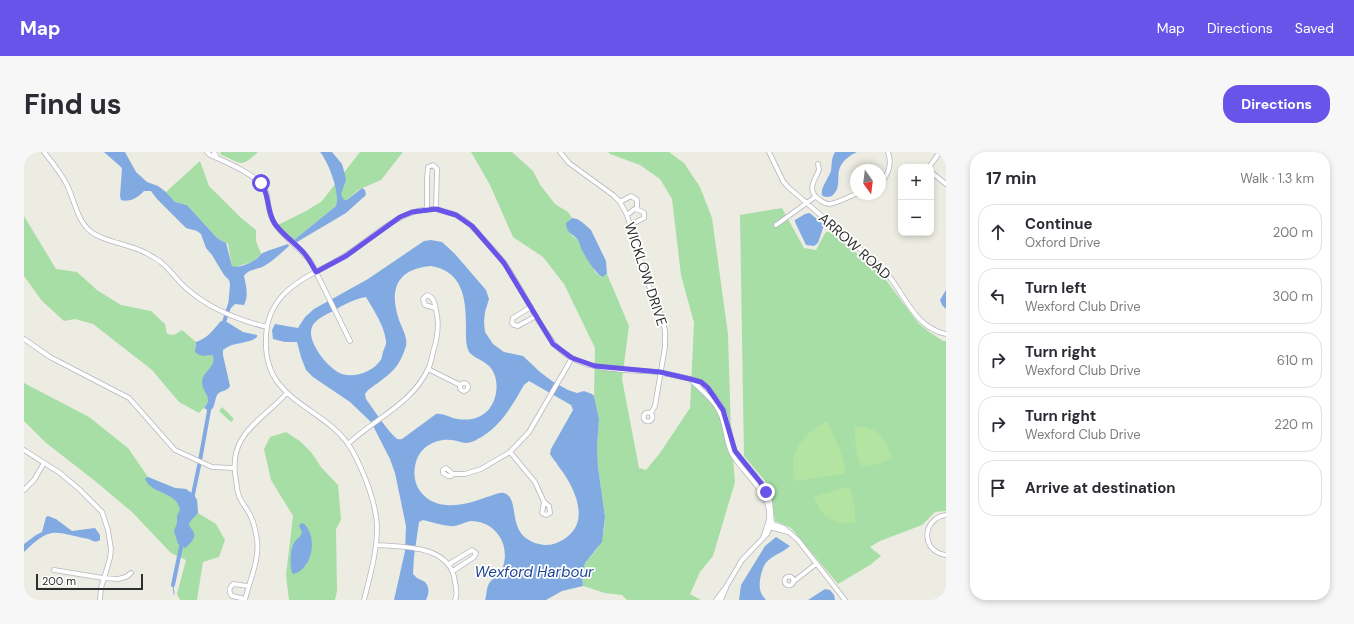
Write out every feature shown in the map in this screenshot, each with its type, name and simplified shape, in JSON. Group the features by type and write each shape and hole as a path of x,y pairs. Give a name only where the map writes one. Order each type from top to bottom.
{"street":[{"path":"44,152 66,183 78,214 84,225 90,231 97,236 144,252 161,262 186,288 199,299 213,307 233,317 267,327"},
{"path":"207,152 252,176 261,183 266,193 268,208 275,224 311,262 350,341"},
{"path":"214,152 217,158"},
{"name":"WICKLOW DRIVE","path":"560,152 569,163 613,195 620,202 627,214 648,284 662,317 665,331 665,346 655,406 651,413"},
{"name":"ARROW ROAD","path":"769,152 783,181 888,275 920,321 933,330 946,334"},
{"path":"886,174 889,169 890,159 888,152"},
{"path":"931,164 940,152"},
{"path":"818,164 820,170 815,177 812,187 815,197 829,204 850,196"},
{"path":"426,210 428,167 433,165 437,169 436,209"},
{"path":"934,174 946,184"},
{"name":"WICKLOW DRIVE","path":"620,202 633,196 638,203 635,209"},
{"path":"776,225 815,197"},
{"path":"364,600 376,545 377,525 370,488 348,444 327,423 286,394 278,383 269,364 266,343 267,327 275,306 282,296 301,280 346,256 400,217 412,212 436,209 456,215 472,226 504,263 553,344 572,358 595,366 660,372 690,379 712,399 722,419 729,446 739,460 761,483 770,500 769,525 763,538 742,560 726,587 716,600"},
{"path":"627,214 635,209 644,213 644,218 630,225"},
{"path":"531,307 514,318 512,323 518,326 536,316"},
{"path":"348,444 409,396 418,386 428,369 436,342 438,318 435,308"},
{"path":"24,339 50,357 129,398 175,450 212,467 234,468"},
{"path":"453,474 465,474 481,469 510,452 529,432 572,358"},
{"path":"428,369 460,385"},
{"path":"248,586 233,584 230,586 229,591 232,596 245,600 255,566 257,542 251,518 239,498 234,468 235,454 244,435 286,394"},
{"path":"24,450 60,473 79,489 102,512 106,520 111,540 110,558 103,578 100,600"},
{"path":"510,452 535,482 544,502"},
{"path":"24,490 34,480 44,463"},
{"path":"946,515 936,518 931,523 927,535 931,547 936,552 946,555"},
{"path":"769,525 791,533 845,600"},
{"path":"376,545 428,551 439,556 449,564 453,571 457,596 455,600"},
{"path":"449,564 472,550 476,553 474,557 453,571"},
{"path":"793,582 816,564"},
{"path":"54,570 103,578 122,579 131,573"},
{"path":"721,600 726,587"}],"green space":[{"path":"220,152 258,152 248,161 241,163 221,155"},
{"path":"360,152 403,152 381,180 358,190 294,240 278,225 322,201"},
{"path":"471,152 512,152 533,171 541,186 555,204 568,212 572,218 569,220 570,234 578,240 585,256 591,263 595,272 601,277 607,274 629,326 622,379 639,468 646,470 660,453 690,408 694,323 681,275 672,199 660,179 640,165 608,152 669,152 684,163 700,187 712,218 728,334 731,433 735,482 713,556 700,572 690,594 701,600 627,600 622,595 605,593 583,586 582,575 585,563 598,548 604,530 605,517 598,467 597,447 599,419 594,396 595,348 564,284 543,257 513,237 490,185"},
{"path":"200,161 209,186 240,217 256,230 256,241 261,254 252,262 235,267 232,266 228,244 217,238 187,205 175,202 166,192"},
{"path":"782,208 804,248 816,250 825,233 829,231 880,272 918,323 943,341 946,341 946,511 935,512 922,525 880,541 870,547 881,556 870,565 838,584 791,528 775,521 770,487 744,456 740,215"},
{"path":"24,216 56,269 77,272 97,290 121,305 151,311 165,324 167,334 174,335 182,330 196,342 195,347 205,356 213,356 210,370 204,376 208,392 208,400 207,404 199,413 179,402 152,370 93,324 75,319 64,321 42,301 24,276"},
{"path":"24,383 89,417 128,448 148,477 175,488 186,489 194,495 197,500 198,513 216,524 225,540 219,557 203,562 197,600 180,600 177,594 186,560 171,553 132,512 45,442 24,421"},
{"path":"222,407 234,419 231,422 219,411"},
{"path":"827,421 840,450 846,469 843,474 795,481 793,470 794,461 795,453 799,445 810,432"},
{"path":"855,427 863,427 875,431 880,435 884,439 892,458 878,464 863,467 858,460 855,442"},
{"path":"286,432 300,441 311,452 321,467 338,485 341,520 336,529 337,591 335,600 289,600 286,575 293,516 271,480 264,449 270,437"},
{"path":"847,487 850,489 856,522 836,522 820,510 814,497"}],"water":[{"path":"104,152 125,152 136,172 147,182 158,186 175,202 187,205 217,238 226,243 232,266 238,267 244,265 254,261 261,254 288,244 289,246 267,264 250,271 244,276 247,294 246,302 244,305 235,304 231,308 228,308 229,280 206,248 201,234 197,231 186,228 151,191 144,191 137,197 127,201 121,200 122,168"},
{"path":"320,152 332,152 342,164 346,180 341,194 344,200 347,200 362,188 365,190 366,195 346,213 297,242 294,240 336,206 337,194 333,178 327,163"},
{"path":"835,152 857,152 842,163 839,169 838,186 836,191 832,196 826,197 822,195 822,192 831,171 832,159"},
{"path":"809,213 824,225 818,243 814,246 806,245 795,222 795,220"},
{"path":"572,218 582,222 591,230 606,261 607,274 602,277 589,262 582,251 578,240 568,230 566,223"},
{"name":"Wexford Harbour","path":"431,240 442,242 455,254 486,290 489,299 485,312 485,332 493,344 504,352 523,356 540,372 568,390 577,393 584,391 594,396 599,419 597,447 598,467 605,517 602,542 585,563 582,575 583,586 562,591 546,600 485,600 487,588 490,582 497,576 504,563 504,547 498,534 486,524 479,522 471,521 453,526 423,520 419,522 413,574 425,582 428,586 426,600 394,600 405,551 406,526 395,473 390,459 371,422 350,402 313,377 306,370 297,342 285,342 273,339 272,330 275,324 298,328 305,317 314,309 368,279 424,241","holes":["431,266 450,273 456,279 463,295 465,305 466,338 469,352 487,364 493,371 496,390 493,403 485,413 478,417 462,419 436,414 402,439 397,439 380,419 366,399 365,394 369,389 393,371 399,363 406,346 406,340 396,309 396,291 398,283 403,276 410,271","366,297 381,324 385,335 386,345 381,360 373,368 358,375 342,374 326,362 321,356 314,343 311,331 313,325 327,314 351,302","529,381 571,405 573,410 551,449 550,454 570,483 574,492 579,512 578,521 574,530 567,537 550,545 543,545 528,540 521,534 517,526 512,502 504,493 470,503 443,505 427,498 416,484 416,462 421,452 425,448 440,440 453,440 468,443 483,436 501,420 524,385"]},
{"path":"946,290 946,309 940,300"},
{"path":"221,321 227,322 243,332 257,335 257,337 249,341 232,345 223,350 230,386 218,393 213,408 209,411 204,408 207,404 208,398 202,386 202,382 204,375 213,364 213,356 199,355 195,352 196,342 213,331"},
{"path":"148,477 175,488 186,489 194,495 197,500 198,513 189,523 194,533 194,537 185,548 178,544 174,531 177,523 177,516 180,510 178,504 174,499 148,484 145,479"},
{"path":"48,516 56,519 72,531 95,528 100,535 100,540 94,541 60,533 47,534 33,543 24,552 24,544 42,532 46,517"},
{"path":"301,523 307,527 309,531 312,549 308,562 300,571 294,574 292,573 291,567 291,551 294,543 302,532 299,526"},
{"path":"776,537 790,546 770,558 764,566 760,580 760,591 766,600 739,600 741,585 765,546"},
{"path":"825,589 830,590 834,595 835,600 808,600"}],"waterway":[{"path":"223,325 230,304"},
{"path":"192,499 210,405"},
{"path":"173,585 182,542"},
{"path":"173,585 174,594"}],"route":[{"path":"261,183 266,193 270,215 275,224 304,253 316,272 346,256 400,217 412,212 436,209 456,215 472,226 504,263 553,344 572,358 595,366 660,372 695,380 701,382 708,388 720,404 726,416 735,451 761,483 766,492"}]}
